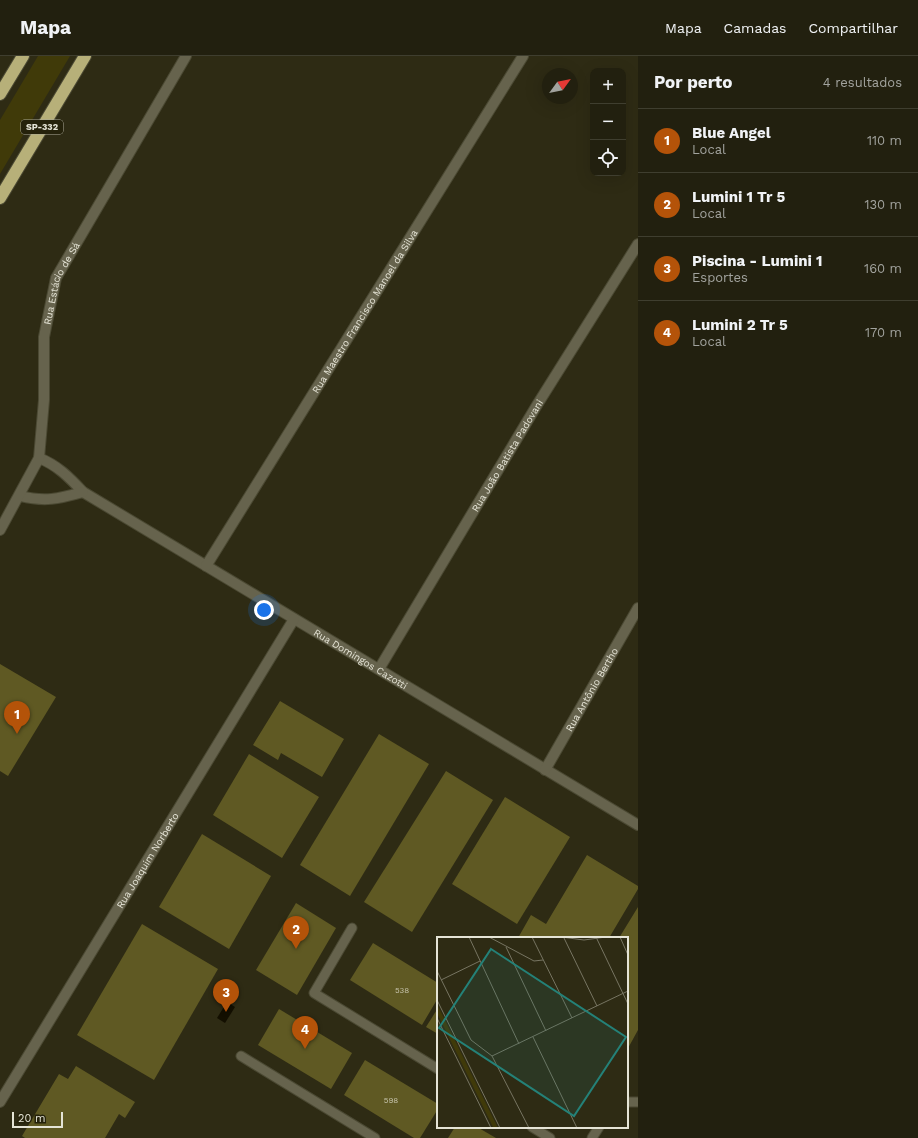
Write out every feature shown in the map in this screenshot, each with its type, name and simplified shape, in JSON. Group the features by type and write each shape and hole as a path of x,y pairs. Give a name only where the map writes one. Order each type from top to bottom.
{"highway":[{"path":"0,94 23,56"},
{"name":"SP-332","path":"0,198 85,56"}],"street":[{"name":"Rua Estácio de Sá","path":"0,530 20,496 39,458 44,400 44,337 56,278 186,56"},
{"name":"Rua Maestro Francisco Manoel da Silva","path":"206,566 522,56"},
{"name":"Rua João Batista Padovani","path":"379,669 537,405 638,244"},
{"name":"Rua Domingos Cazotti","path":"39,458 52,463 68,476 83,492 638,825"},
{"path":"20,496 39,500 61,498 83,492"},
{"name":"Rua Antônio Bertho","path":"545,770 638,608"},
{"name":"Rua Joaquim Norberto","path":"0,1102 294,618"}],"lane":[{"path":"352,928 314,993 437,1068"},
{"path":"241,1056 375,1138"},
{"path":"534,1128 550,1138"},
{"path":"592,1138 598,1128"}],"shaded area":[{"path":"38,56 70,56 0,174 0,120"},
{"path":"227,1002 235,1007 225,1023 217,1018"}],"building":[{"path":"0,664 56,697 8,776 0,771"},
{"path":"280,701 344,739 322,777 281,753 278,760 253,745"},
{"path":"379,734 429,764 350,896 300,865"},
{"path":"249,754 319,797 282,858 213,815"},
{"path":"446,771 493,800 412,932 364,902"},
{"path":"505,797 570,837 517,924 452,884"},
{"path":"202,834 271,876 229,949 159,907"},
{"path":"587,855 638,886 638,889 610,937 519,937 531,915 546,924"},
{"path":"296,903 336,928 297,995 256,970"},
{"path":"638,907 638,1030 628,1048 628,937 620,937"},
{"path":"142,924 218,969 154,1080 77,1035"},
{"path":"373,943 437,982 437,1000 422,1025 350,980"},
{"path":"279,1009 352,1053 331,1089 258,1045"},
{"path":"437,1010 437,1033 426,1027"},
{"path":"365,1060 437,1103 437,1111 420,1138 414,1138 344,1095"},
{"path":"76,1066 135,1102 125,1118 119,1114 105,1138 25,1138 22,1136 59,1074 68,1079"},
{"path":"454,1128 479,1128 496,1138 448,1138"}],"place":[{"name":"Blue Angel","path":"17,734"},
{"name":"Lumini 1 Tr 5","path":"296,949"},
{"name":"Piscina - Lumini 1","path":"226,1012"},
{"name":"Lumini 2 Tr 5","path":"305,1049"}]}
